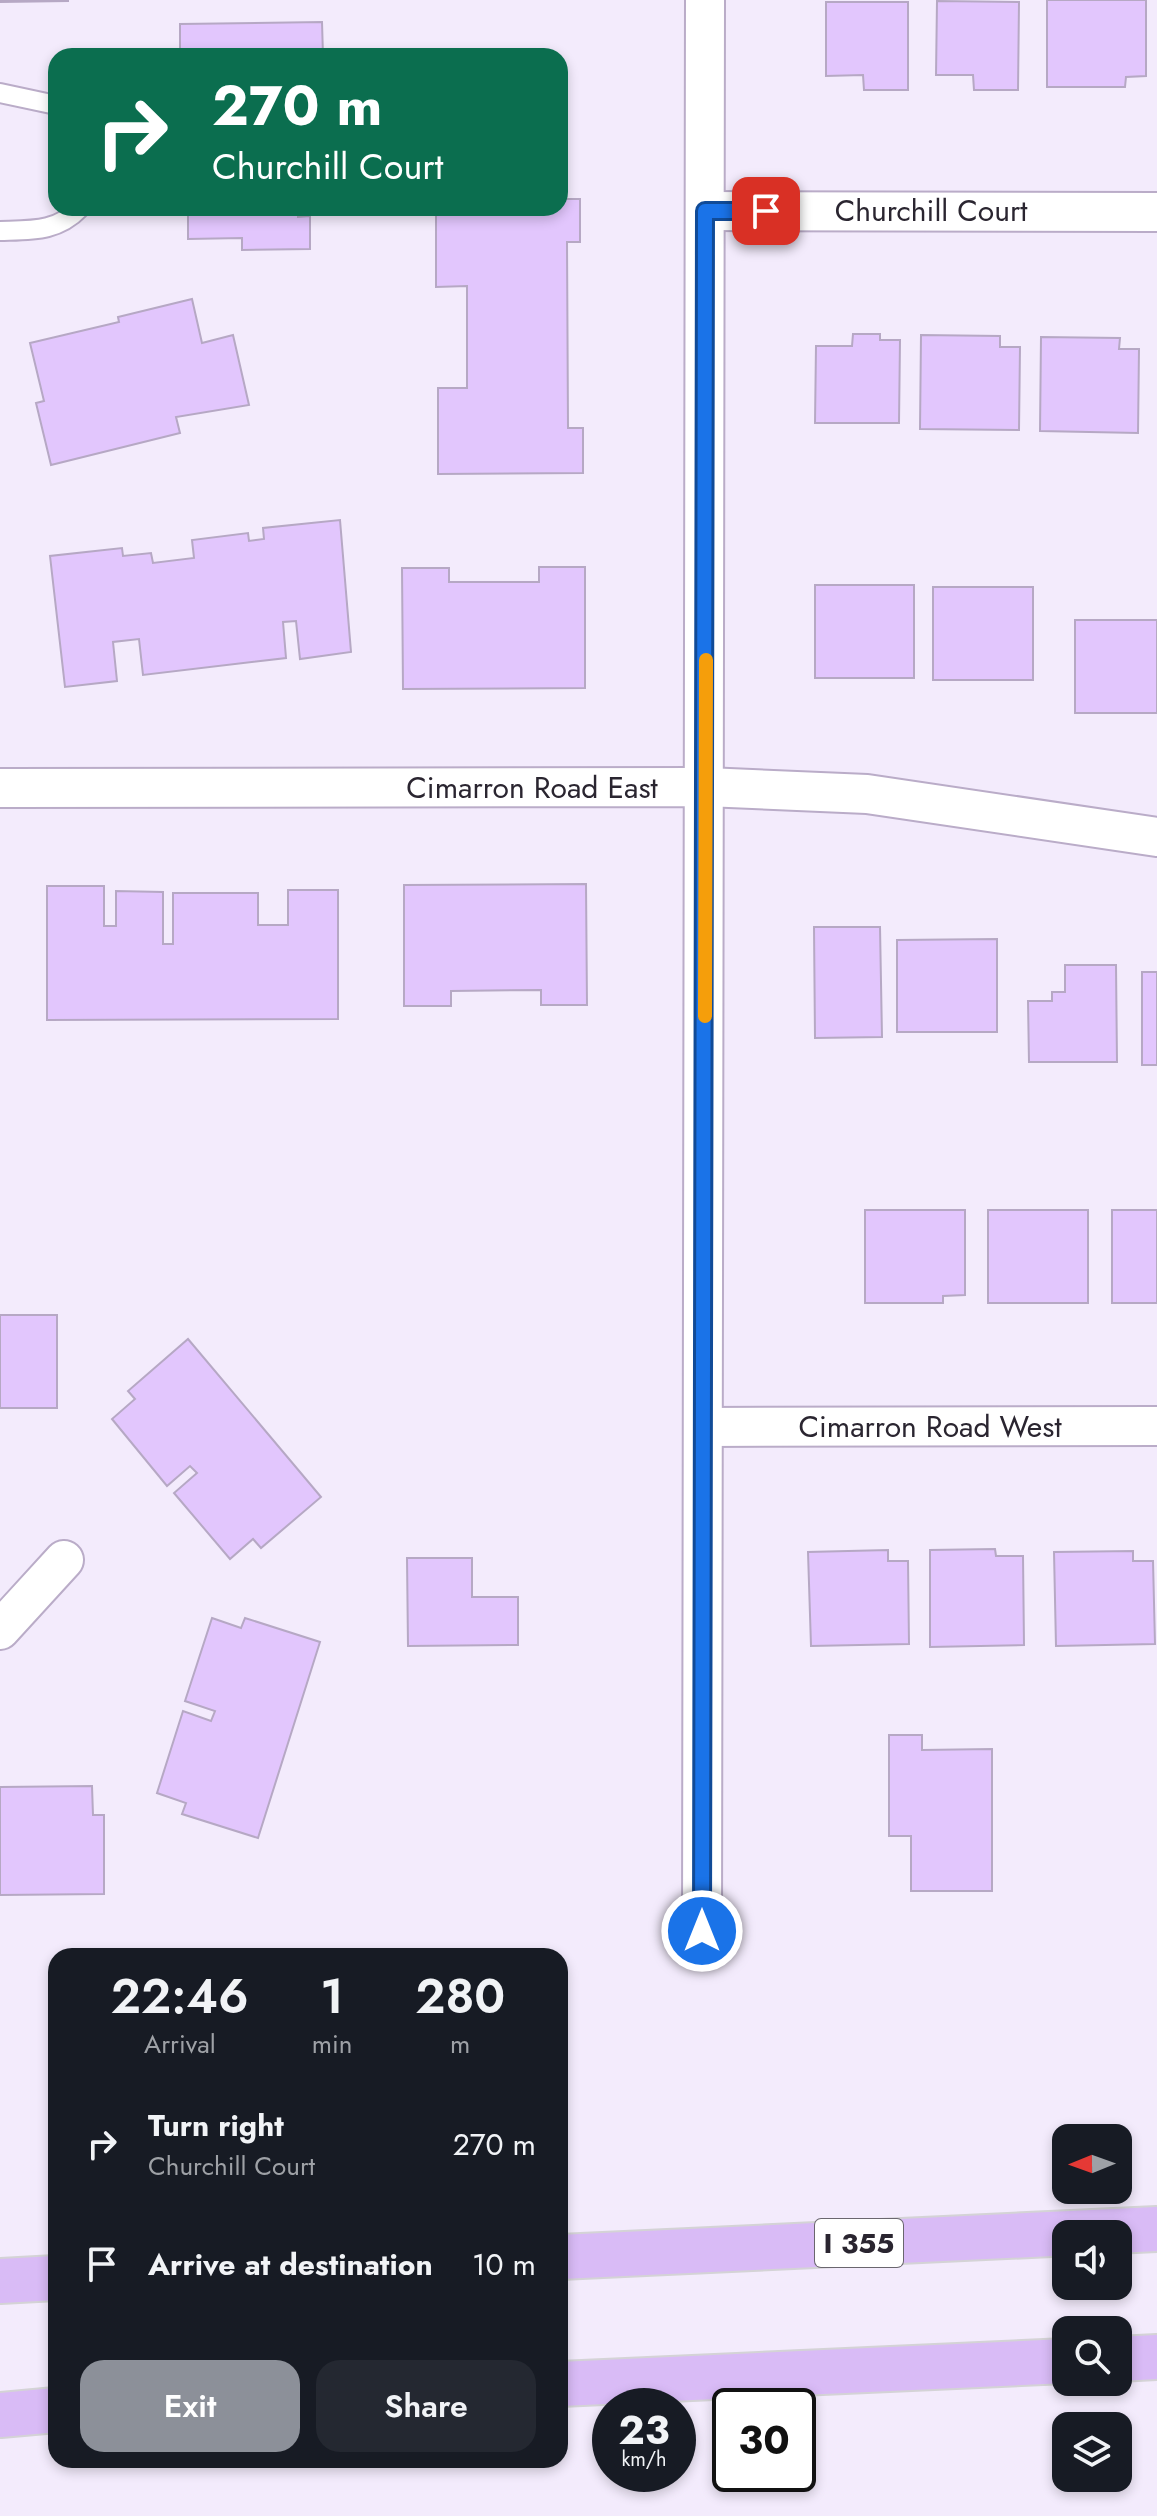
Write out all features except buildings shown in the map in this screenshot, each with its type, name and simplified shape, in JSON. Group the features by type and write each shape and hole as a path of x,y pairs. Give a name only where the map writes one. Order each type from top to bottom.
{"highway":[{"name":"I 355","path":"568,2257 1157,2229"},
{"path":"0,2281 48,2278"},
{"path":"1132,2358 1157,2357"},
{"path":"568,2384 1052,2362"},
{"path":"0,2413 48,2410"}],"street":[{"path":"702,1931 705,0"},
{"name":"Churchill Court","path":"705,211 1157,212"},
{"name":"Cimarron Road East","path":"0,788 706,787 867,794 1157,837"},
{"name":"Cimarron Road West","path":"704,1427 1157,1426"},
{"path":"0,1630 64,1560"}],"lane":[{"path":"0,93 48,103"},
{"path":"0,231 45,230 70,216"}],"slow traffic":[{"path":"705,1016 706,660"}],"route":[{"path":"702,1931 705,211 766,211"}]}
